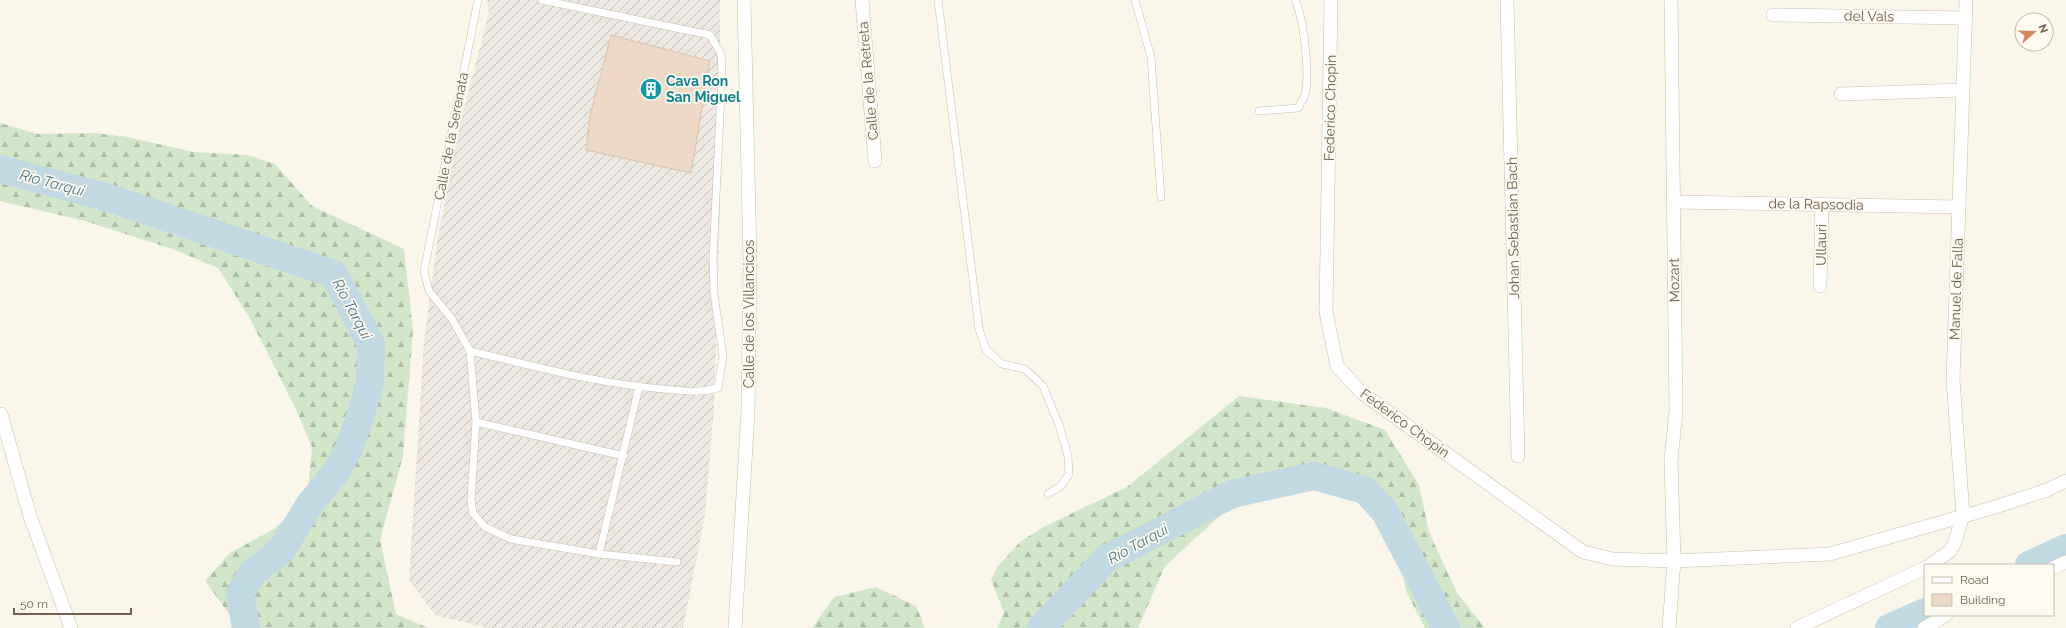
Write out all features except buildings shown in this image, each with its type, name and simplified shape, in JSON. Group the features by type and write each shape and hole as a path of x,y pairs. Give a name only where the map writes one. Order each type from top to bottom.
{"street":[{"name":"Calle de los Villancicos","path":"735,628 748,412 750,260 744,0"},
{"name":"Calle de la Retreta","path":"862,0 875,161"},
{"name":"Federico Chopin","path":"1331,0 1326,312 1337,366 1362,394 1583,552 1614,559 1674,561 1830,554 1992,508 2047,490 2066,482"},
{"name":"Johan Sebastian Bach","path":"1507,0 1518,456"},
{"name":"Mozart","path":"1669,628 1674,561 1671,461 1676,411 1671,0"},
{"name":"Manuel de Falla","path":"1932,564 1941,558 1952,547 1963,515 1953,380 1966,0"},
{"name":"del Vals","path":"1773,15 1966,18"},
{"path":"1841,94 1963,90"},
{"name":"de la Rapsodia","path":"1674,202 1958,207"},
{"name":"Ullauri","path":"1820,286 1822,204"},
{"path":"1,414 30,516 71,628"},
{"path":"2054,568 2066,562"},
{"path":"1797,628 1924,568"},
{"path":"1924,628 1944,616"}],"lane":[{"name":"Calle de la Serenata","path":"470,350 452,319 430,291 424,271 478,0"},
{"path":"542,0 710,35 721,54 722,73 713,258 714,294 723,356 718,388 704,392 639,387 590,380 470,350 476,422 471,500 473,513 485,527 511,538 599,554 677,562"},
{"path":"938,0 979,329 986,350 1002,364 1025,369 1043,386 1059,425 1068,462 1069,474 1061,486 1048,494"},
{"path":"1135,0 1151,57 1161,196"},
{"path":"1259,111 1298,108 1305,94 1304,32 1302,17 1295,0"},
{"path":"599,554 624,456 639,387"},
{"path":"476,422 624,456"}],"shaded area":[{"path":"487,0 720,0 720,206 714,406 705,515 683,628 488,628 435,615 409,580 424,343 437,242 460,124 489,13"}],"green space":[{"path":"0,123 38,134 95,133 127,137 194,152 248,155 275,164 312,206 404,249 413,331 403,456 380,540 396,614 428,628 237,628 232,618 205,581 230,553 274,529 307,500 312,447 294,405 248,315 218,268 172,249 85,221 0,201"},
{"path":"1239,396 1326,408 1385,430 1419,485 1429,532 1457,593 1485,628 1425,628 1406,591 1391,512 1350,471 1302,469 1243,485 1223,513 1165,566 1138,628 997,628 1004,613 991,579 998,566 1020,542 1043,527 1127,487"},
{"path":"876,587 916,606 925,628 812,628 834,597"}],"waterway":[{"name":"Río Tarqui","path":"0,169 109,198 334,274 371,344 370,383 348,450 336,472 310,504 281,551 252,573 240,593 246,628"},
{"path":"1041,628 1107,558 1232,494 1314,476 1365,490 1385,512 1446,628"},
{"path":"2031,564 2066,548"},
{"path":"1889,628 1924,612"}],"place":[{"name":"Cava Ron San Miguel","path":"651,89"}]}
